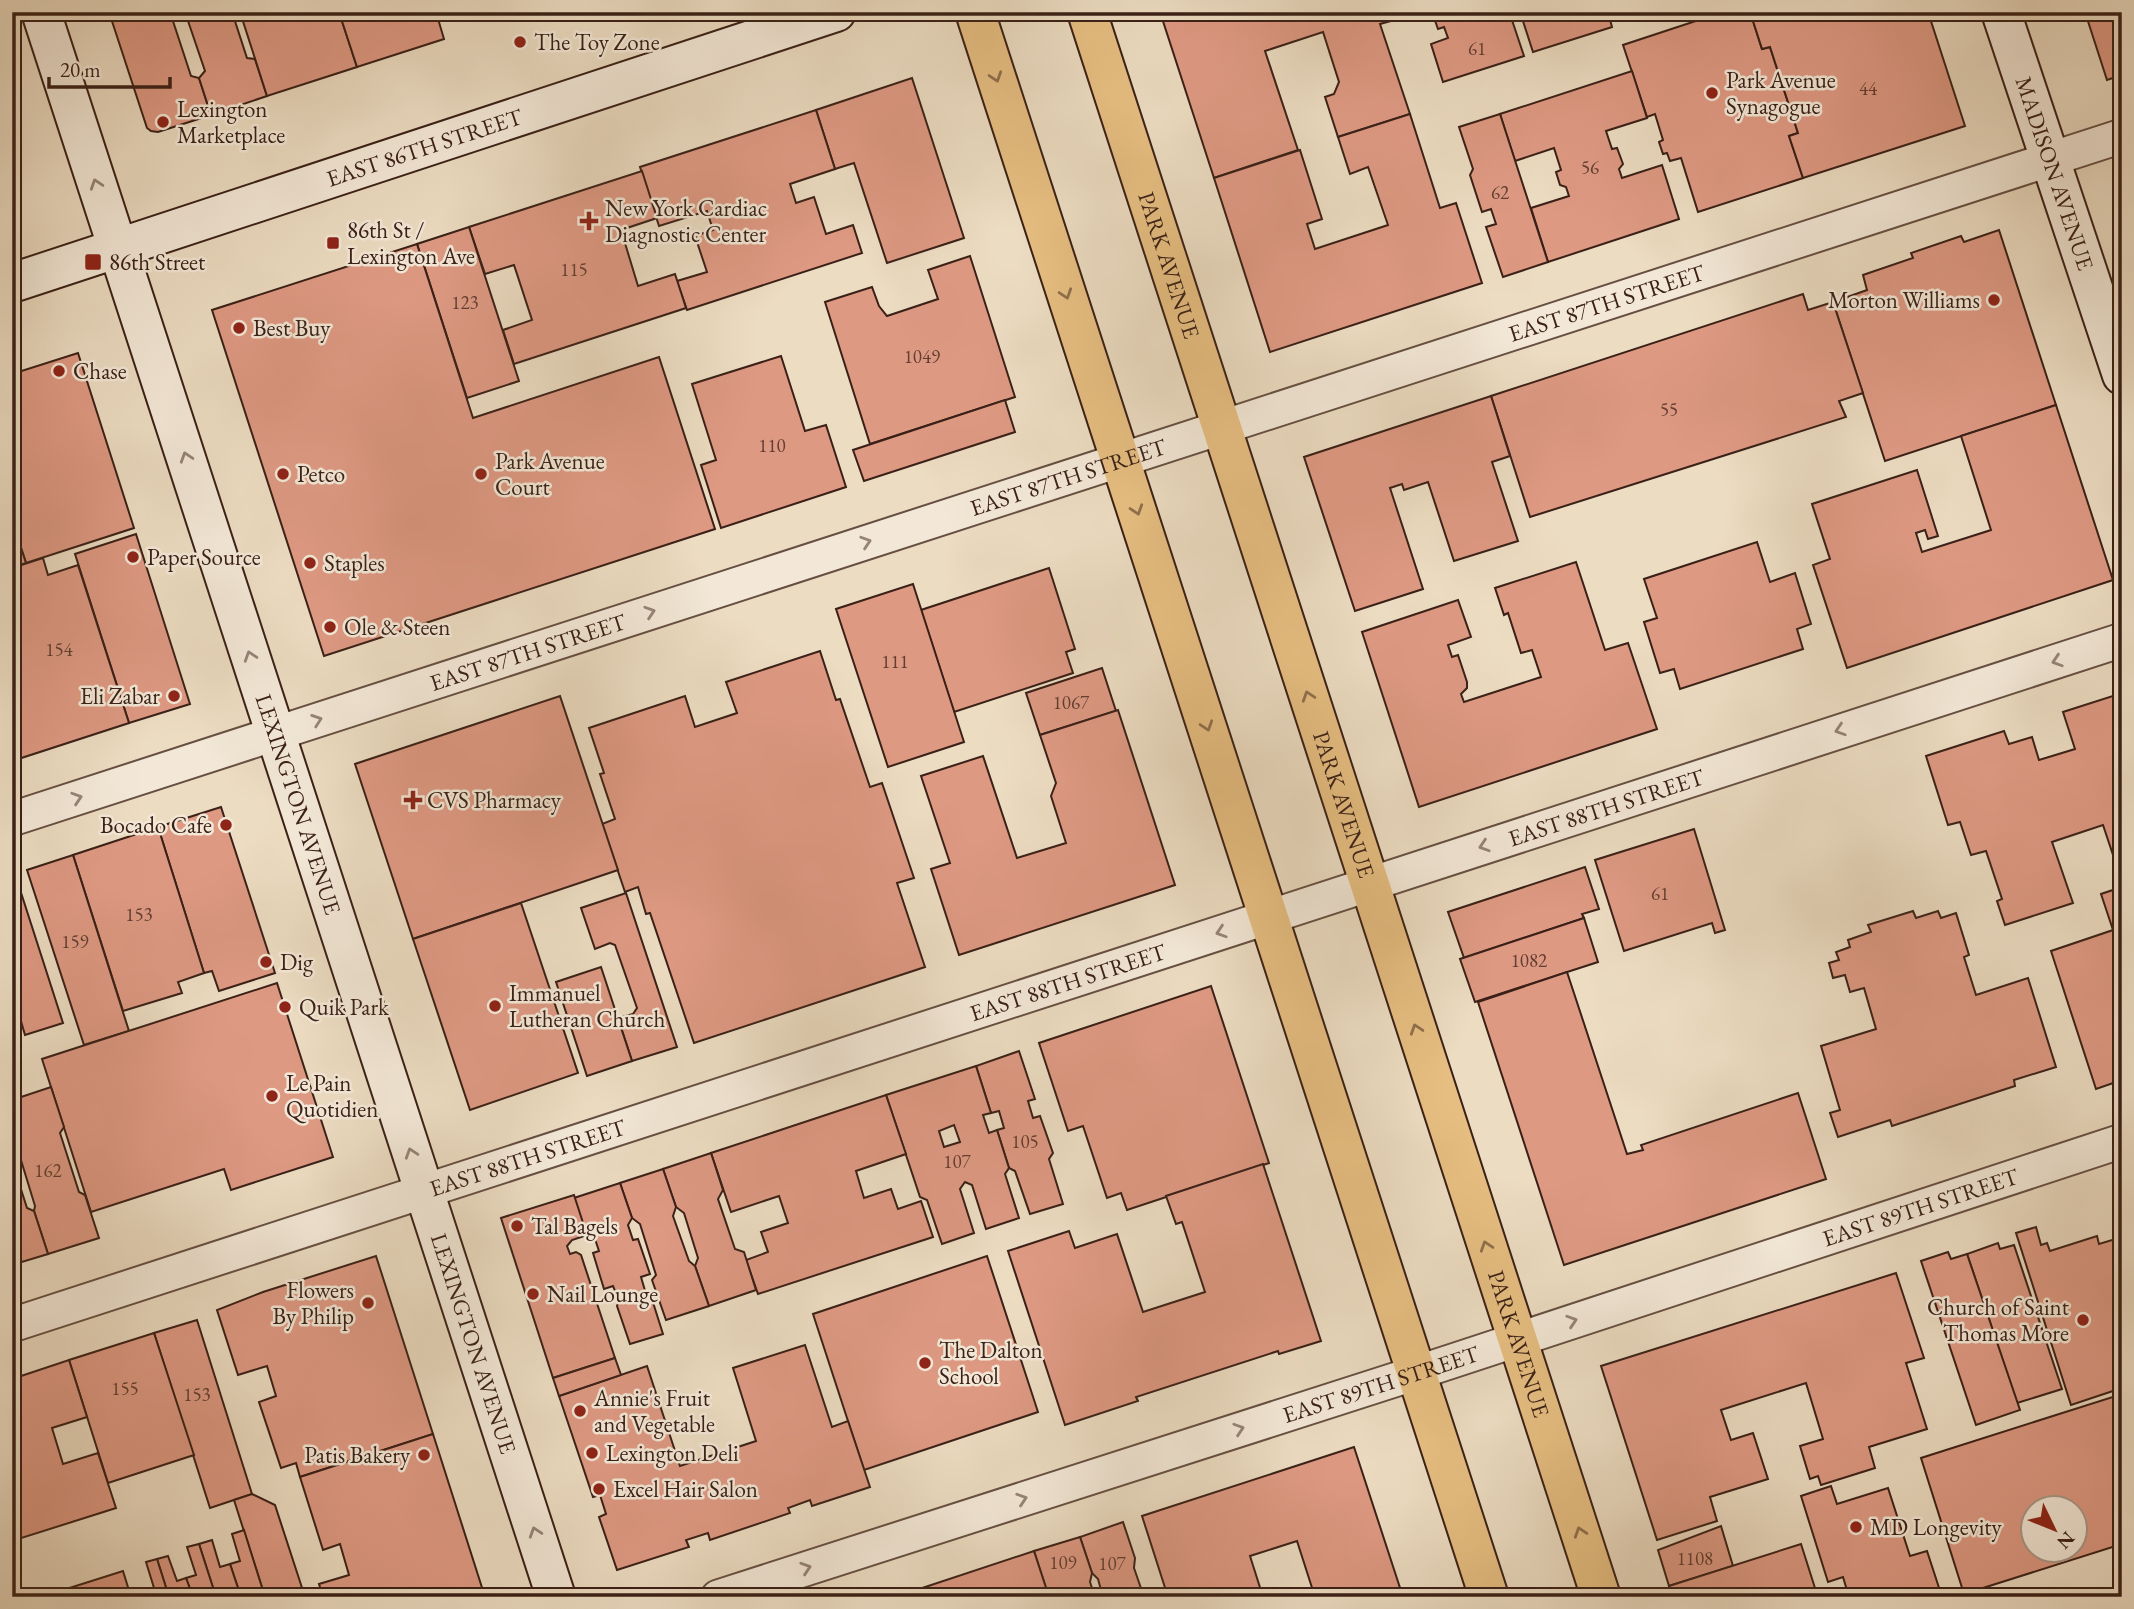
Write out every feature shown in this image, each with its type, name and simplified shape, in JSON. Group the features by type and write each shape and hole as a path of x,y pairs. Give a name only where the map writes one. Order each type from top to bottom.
{"main road":[{"name":"LEXINGTON AVENUE","path":"41,12 556,1597"},
{"name":"EAST 86TH STREET","path":"12,283 836,12"},
{"path":"975,12 1489,1597"},
{"name":"PARK AVENUE","path":"1087,12 1601,1597"},
{"name":"MADISON AVENUE","path":"2001,12 2122,375"}],"street":[{"name":"EAST 87TH STREET","path":"12,819 2122,136"},
{"name":"EAST 88TH STREET","path":"12,1325 2122,640"},
{"name":"EAST 89TH STREET","path":"718,1597 2122,1142"}],"building":[{"path":"109,12 170,12 191,76 199,78 211,115 158,132 147,128"},
{"path":"182,12 232,12 247,58 255,59 267,96 211,115 199,78 205,71 186,15"},
{"path":"240,12 339,12 357,67 267,96"},
{"path":"339,12 436,12 444,39 357,67"},
{"path":"1160,12 1396,12 1398,19 1380,24 1410,114 1338,137 1325,97 1334,94 1339,82 1323,32 1265,51 1298,150 1214,178"},
{"path":"1432,12 1608,12 1612,27 1533,52 1521,15 1511,17 1524,56 1443,82 1431,44 1448,38 1444,27 1438,29"},
{"name":"Park Avenue Synagogue","path":"1723,12 1763,12 1765,17 1753,21 1762,49 1770,47 1798,133 1789,136 1803,178 1698,212 1681,158 1670,161 1667,153 1663,154 1659,142 1663,140 1655,114 1647,117 1623,45"},
{"path":"1763,12 1928,12 1965,126 1803,178 1789,136 1798,133 1770,47 1762,49 1753,21 1765,17"},
{"path":"2085,12 2122,12 2122,75 2107,80"},
{"path":"1632,71 1647,118 1606,131 1612,149 1617,148 1623,164 1619,169 1622,178 1662,165 1679,219 1548,262 1531,208 1569,196 1566,187 1560,185 1556,172 1561,170 1554,148 1515,161 1500,114"},
{"path":"912,78 964,238 887,263 854,163 835,169 816,110"},
{"path":"816,110 835,169 790,184 796,203 814,197 826,234 853,225 862,253 687,310 677,281 707,272 695,236 713,230 707,211 659,226 640,167"},
{"path":"1410,114 1440,208 1456,203 1482,283 1270,352 1214,178 1300,150 1322,219 1307,224 1315,249 1388,225 1368,167 1350,174 1338,137"},
{"path":"1500,114 1548,262 1503,277 1486,227 1496,224 1491,209 1482,212 1470,175 1473,169 1459,127"},
{"path":"12,151 19,172 12,175"},
{"path":"642,171 657,218 621,230 638,286 675,274 686,308 514,364 503,330 532,320 514,265 485,274 469,227"},
{"path":"469,227 519,381 467,398 417,244"},
{"path":"1999,230 2056,405 1885,461 1833,302 1867,290 1863,275 1913,258 1911,253 1961,236 1964,242"},
{"name":"Park Avenue Court","path":"417,244 473,418 659,357 715,529 324,656 212,310"},
{"path":"970,256 1015,397 870,444 825,302 872,287 879,306 887,316 938,299 928,270"},
{"path":"1803,294 1808,310 1833,302 1863,393 1839,401 1846,417 1530,517 1491,396"},
{"path":"78,353 134,528 26,563 12,521 12,374"},
{"path":"781,356 805,431 826,425 846,487 721,528 701,465 716,460 692,384"},
{"path":"1491,396 1510,456 1492,462 1518,541 1454,561 1428,482 1404,490 1402,484 1390,488 1423,589 1355,611 1304,457"},
{"path":"1005,400 1015,432 864,481 853,450"},
{"path":"2056,405 2113,580 1847,668 1813,565 1830,559 1812,504 1917,470 1938,536 1928,539 1925,530 1916,533 1922,552 1991,530 1961,436"},
{"path":"12,521 26,563 12,568"},
{"path":"136,534 190,704 129,723 75,554"},
{"path":"1757,542 1770,582 1795,573 1811,624 1797,629 1803,649 1680,689 1674,669 1660,673 1644,622 1657,618 1644,579"},
{"path":"43,558 48,575 78,565 129,723 12,761 12,568"},
{"path":"1576,562 1605,650 1628,643 1657,729 1419,807 1362,632 1458,600 1471,637 1448,645 1452,657 1458,655 1467,682 1467,688 1461,694 1464,702 1541,677 1532,650 1521,653 1508,613 1504,615 1495,588"},
{"path":"1049,568 1075,649 1066,652 1073,673 954,712 921,610"},
{"path":"913,584 964,742 888,767 836,609"},
{"path":"820,651 836,700 840,699 870,787 882,783 914,878 897,883 925,967 694,1043 650,913 646,914 638,887 625,892 602,824 615,819 589,728 685,696 695,727 737,713 726,682"},
{"path":"1102,668 1116,711 1040,735 1026,693"},
{"path":"2122,693 2122,882 2103,825 2052,842 2073,903 2005,925 1997,901 2002,899 1986,851 1971,855 1960,822 1948,825 1926,756 2004,731 2009,744 2032,737 2039,760 2075,749 2063,712"},
{"path":"560,696 618,870 413,939 355,764"},
{"path":"1118,710 1175,885 959,955 931,869 950,863 921,776 983,756 1017,858 1066,843 1051,796 1056,783 1040,735"},
{"path":"221,807 275,973 219,991 212,971 204,973 158,827"},
{"path":"158,827 204,973 178,982 182,993 123,1011 73,855"},
{"path":"1694,829 1725,930 1715,933 1712,923 1624,951 1595,860"},
{"path":"73,855 129,1031 84,1045 27,870"},
{"path":"1585,867 1599,909 1582,914 1584,918 1464,958 1448,912"},
{"path":"15,874 63,1023 25,1035 18,1011 21,1010 19,1003 12,1005 12,875"},
{"path":"2122,887 2122,1080 2096,1089 2051,951 2113,930 2101,894"},
{"path":"626,893 677,1047 632,1061 618,1018 633,1014 637,1008 615,945 610,943 595,949 581,908"},
{"name":"Immanuel Lutheran Church","path":"521,903 578,1073 470,1110 413,939"},
{"path":"1913,911 1916,918 1938,911 1941,918 1956,913 1969,955 1964,957 1976,995 2028,978 2056,1067 2014,1080 2015,1086 1892,1126 1890,1120 1838,1137 1830,1113 1840,1110 1821,1046 1876,1029 1864,988 1850,992 1845,975 1833,978 1829,963 1839,960 1836,952 1850,947 1848,940 1871,932 1868,925"},
{"path":"1584,918 1598,962 1475,1002 1460,959"},
{"path":"601,967 632,1061 587,1076 556,982"},
{"path":"1567,972 1627,1154 1643,1150 1641,1145 1798,1093 1826,1179 1564,1265 1478,1002"},
{"path":"277,983 333,1157 231,1190 224,1169 91,1212 42,1059"},
{"path":"1211,986 1269,1163 1127,1210 1121,1193 1107,1198 1083,1126 1068,1131 1039,1043"},
{"path":"1019,1051 1035,1099 1028,1101 1033,1118 1040,1116 1053,1153 1049,1159 1063,1204 1030,1214 1015,1171 1009,1168 997,1130 1004,1128 999,1111 991,1113 976,1066"},
{"path":"976,1066 991,1113 983,1115 989,1133 997,1130 1009,1168 1005,1174 1019,1218 986,1229 972,1185 965,1182 960,1189 974,1233 942,1244 927,1200 920,1197 886,1095","holes":["954,1125 960,1142 944,1147 939,1131"]},
{"path":"51,1087 64,1127 60,1133 79,1192 85,1195 99,1238 48,1254 17,1147 12,1143 12,1100"},
{"path":"886,1095 906,1154 856,1171 864,1198 891,1189 898,1209 921,1201 933,1237 758,1294 746,1260 768,1252 761,1232 788,1223 779,1196 731,1212 711,1153"},
{"path":"711,1153 723,1190 718,1199 735,1249 744,1252 756,1290 709,1306 695,1266 698,1258 684,1213 676,1207 663,1169"},
{"path":"12,1161 27,1208 34,1211 48,1254 12,1265"},
{"path":"1263,1164 1321,1341 1279,1354 1278,1351 1136,1397 1138,1401 1065,1425 1008,1251 1069,1231 1075,1248 1117,1234 1143,1312 1205,1292 1182,1222 1176,1224 1166,1196"},
{"path":"663,1169 676,1207 673,1216 709,1306 666,1320 652,1280 656,1275 640,1224 632,1218 620,1183"},
{"path":"620,1183 632,1218 628,1225 633,1240 638,1239 650,1274 641,1277 646,1294 650,1293 663,1334 630,1344 617,1306 619,1301 613,1286 604,1289 593,1253 599,1251 594,1236 586,1234 574,1198"},
{"path":"574,1195 587,1235 572,1240 567,1246 570,1254 576,1252 581,1255 615,1358 553,1378 501,1218"},
{"name":"Church of Saint Thomas More","path":"2036,1227 2041,1245 2047,1243 2050,1251 2097,1236 2099,1244 2122,1237 2122,1388 2071,1405 2016,1233"},
{"path":"1998,1243 2000,1249 2014,1245 2062,1389 2017,1403 1967,1254"},
{"path":"1948,1252 1951,1259 1967,1254 2020,1410 1976,1425 1921,1261"},
{"path":"376,1256 433,1434 300,1477 296,1463 281,1468 259,1402 276,1396 267,1366 238,1375 217,1310 263,1292"},
{"name":"The Dalton School","path":"987,1256 1038,1412 864,1470 813,1314"},
{"path":"1896,1273 1924,1358 1906,1363 1927,1429 1869,1447 1875,1468 1821,1485 1818,1476 1810,1479 1800,1446 1823,1439 1806,1383 1721,1410 1731,1440 1753,1433 1768,1479 1710,1497 1717,1521 1657,1540 1601,1366"},
{"path":"197,1320 252,1494 210,1508 154,1333"},
{"path":"154,1333 194,1455 108,1483 69,1360"},
{"path":"805,1345 832,1427 848,1421 870,1487 812,1506 810,1500 788,1508 790,1513 710,1540 708,1533 686,1540 689,1547 617,1570 599,1517 606,1514 600,1495 593,1497 559,1396 647,1366 680,1466 756,1441 733,1368"},
{"path":"615,1358 621,1375 559,1396 553,1378"},
{"path":"69,1360 87,1417 52,1428 63,1464 98,1453 116,1508 12,1541 12,1379"},
{"path":"2122,1394 2122,1544 2088,1555 2088,1494 2018,1494 2018,1564 2059,1564 1964,1594 1921,1458"},
{"path":"433,1434 485,1597 323,1597 319,1584 349,1575 340,1544 323,1550 300,1477"},
{"path":"1354,1447 1403,1597 1315,1597 1297,1541 1250,1556 1263,1597 1168,1597 1142,1516"},
{"name":"MD Longevity","path":"1831,1486 1837,1504 1888,1488 1910,1556 1927,1551 1942,1597 1849,1597 1843,1577 1828,1582 1801,1496"},
{"path":"252,1494 275,1505 305,1597 265,1597 234,1500"},
{"path":"1123,1522 1144,1597 1103,1597 1080,1537"},
{"path":"1721,1526 1733,1566 1669,1586 1658,1550"},
{"path":"244,1530 265,1597 241,1597 230,1564 240,1561 232,1534"},
{"path":"1080,1537 1092,1573 1090,1582 1095,1597 1055,1597 1046,1588 1034,1551"},
{"path":"212,1540 220,1567 230,1564 241,1597 216,1597 199,1544"},
{"path":"199,1544 216,1597 193,1597 186,1578 196,1575 187,1547"},
{"path":"1801,1544 1815,1588 1788,1597 1672,1597 1669,1586"},
{"path":"1034,1551 1049,1597 895,1597"},
{"path":"168,1556 177,1581 186,1578 193,1597 169,1597 157,1559"},
{"path":"157,1559 169,1597 145,1597 143,1592 154,1588 146,1562"},
{"path":"123,1571 131,1597 41,1597"}],"place":[{"name":"The Toy Zone","path":"520,42"},
{"name":"Park Avenue Synagogue","path":"1712,93"},
{"name":"Lexington Marketplace","path":"163,122"},
{"name":"New York Cardiac Diagnostic Center","path":"589,221"},
{"name":"86th St / Lexington Ave","path":"333,243"},
{"name":"86th Street","path":"93,262"},
{"name":"Morton Williams","path":"1994,300"},
{"name":"Best Buy","path":"239,328"},
{"name":"Chase","path":"59,371"},
{"name":"Petco","path":"283,474"},
{"name":"Park Avenue Court","path":"481,474"},
{"name":"Paper Source","path":"133,557"},
{"name":"Staples","path":"310,563"},
{"name":"Ole & Steen","path":"330,627"},
{"name":"Eli Zabar","path":"174,696"},
{"name":"CVS Pharmacy","path":"413,800"},
{"name":"Bocado Cafe","path":"226,825"},
{"name":"Dig","path":"266,962"},
{"name":"Immanuel Lutheran Church","path":"495,1006"},
{"name":"Quik Park","path":"285,1007"},
{"name":"Le Pain Quotidien","path":"272,1096"},
{"name":"Tal Bagels","path":"517,1226"},
{"name":"Nail Lounge","path":"533,1294"},
{"name":"Flowers By Philip","path":"368,1303"},
{"name":"Church of Saint Thomas More","path":"2083,1320"},
{"name":"The Dalton School","path":"925,1363"},
{"name":"Annie's Fruit and Vegetable","path":"580,1411"},
{"name":"Lexington Deli","path":"592,1453"},
{"name":"Patis Bakery","path":"424,1455"},
{"name":"Excel Hair Salon","path":"599,1489"},
{"name":"MD Longevity","path":"1856,1527"}]}
